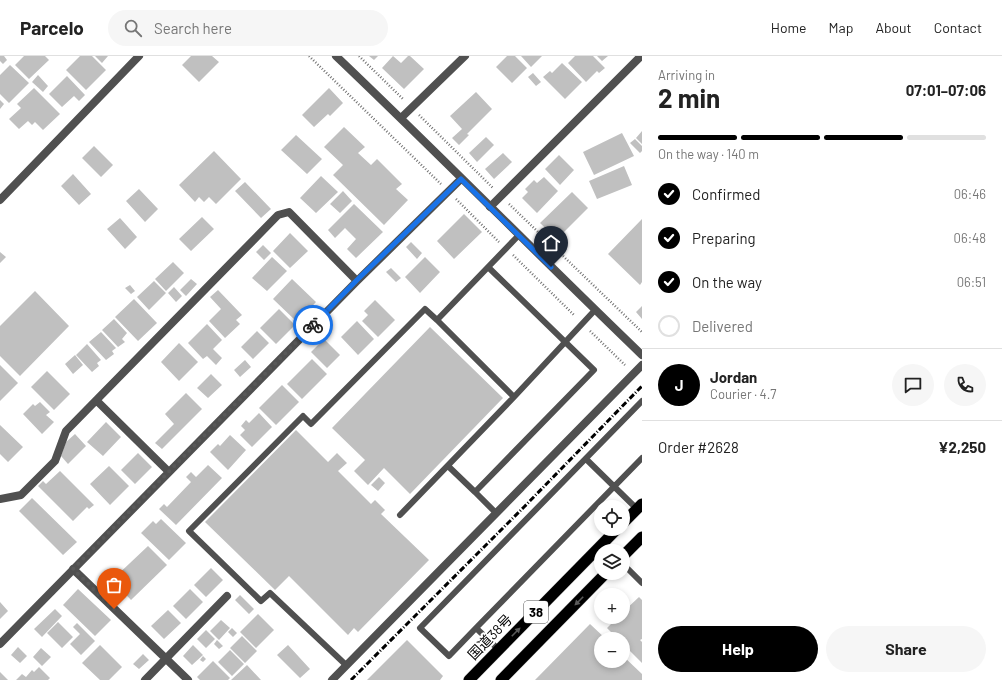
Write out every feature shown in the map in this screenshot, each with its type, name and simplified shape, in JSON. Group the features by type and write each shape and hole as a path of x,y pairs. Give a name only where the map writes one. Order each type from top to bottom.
{"highway":[{"path":"630,516 640,506"},
{"path":"630,549 642,537"},
{"name":"国道38号","path":"469,680 498,649 594,558"},
{"name":"38","path":"502,680 599,580"}],"street":[{"path":"0,200 139,56"},
{"path":"336,56 642,355"},
{"path":"401,118 465,56"},
{"path":"490,207 641,56"},
{"path":"0,644 357,280 461,179"},
{"path":"0,500 21,495 54,461 66,432 278,215 289,212 357,280"},
{"path":"332,680 642,365"},
{"path":"97,401 169,472"},
{"path":"73,569 188,680"},
{"path":"146,680 227,596"}],"lane":[{"path":"437,320 519,235"},
{"path":"475,492 594,370 488,267"},
{"path":"346,665 270,592 261,601 190,531 303,416 311,424 425,309 514,397"},
{"path":"400,515 514,397 595,310"},
{"path":"642,401 420,628 449,656 642,458"},
{"path":"586,459 614,487 640,506"},
{"path":"448,466 496,513"},
{"path":"630,571 642,583"},
{"path":"476,628 498,649"}],"path":[{"path":"309,56 633,374"}],"building":[{"path":"0,56 4,56 7,60 3,64 0,61"},
{"path":"24,56 45,56 49,60 29,79 15,65"},
{"path":"80,56 92,56 106,70 86,90 66,70"},
{"path":"95,56 108,56 102,63"},
{"path":"191,56 212,56 219,62 199,82 182,65"},
{"path":"369,56 378,56 374,60"},
{"path":"393,56 401,63 408,56 410,56 424,69 404,89 382,68"},
{"path":"507,56 515,56 527,68 512,83 496,67"},
{"path":"521,56 542,56 531,67"},
{"path":"575,56 593,56 605,68 599,73 597,71 586,82 568,63"},
{"path":"597,56 608,56 602,61"},
{"path":"562,63 582,82 565,99 543,77 550,71 552,73"},
{"path":"10,65 29,83 9,103 0,94 0,75"},
{"path":"533,73 541,82 536,86 528,77"},
{"path":"38,75 48,86 43,92 32,82"},
{"path":"67,76 85,95 79,101 74,96 62,107 49,94"},
{"path":"34,88 60,114 43,130 35,122 32,125 28,121 19,129 9,119 21,108 17,104"},
{"path":"329,88 343,103 330,116 328,114 314,127 302,115"},
{"path":"476,92 492,109 467,134 469,135 459,145 452,138 462,129 450,116"},
{"path":"0,100 4,104 0,109"},
{"path":"344,127 365,147 358,153 371,165 377,159 402,184 396,189 408,200 384,225 333,175 343,165 324,147"},
{"path":"642,131 642,144 636,138"},
{"path":"622,133 634,156 594,175 583,152"},
{"path":"296,135 322,159 307,174 281,150"},
{"path":"486,137 494,145 477,162 469,153"},
{"path":"635,139 642,146 642,151 640,153 630,143"},
{"path":"94,146 113,165 101,177 82,158"},
{"path":"214,151 241,179 216,204 209,197 204,202 199,197 195,202 179,185"},
{"path":"503,153 512,162 494,179 485,169"},
{"path":"559,155 574,170 560,185 545,169"},
{"path":"624,166 632,185 597,199 589,181"},
{"path":"73,174 91,194 79,205 61,186"},
{"path":"321,176 338,192 316,213 300,198"},
{"path":"544,177 558,191 537,213 522,198 528,192 525,189 534,180 537,183"},
{"path":"245,182 271,209 261,218 235,191"},
{"path":"139,189 158,209 145,222 126,201"},
{"path":"343,191 352,201 340,213 330,204"},
{"path":"572,192 588,208 557,239 540,223"},
{"path":"354,204 383,232 356,258 347,249 356,239 345,228 335,238 328,230"},
{"path":"464,214 482,232 454,259 437,241"},
{"path":"202,217 214,229 191,251 179,239"},
{"path":"120,218 137,237 125,249 107,229"},
{"path":"642,219 642,282 640,285 608,254"},
{"path":"290,233 308,251 290,268 273,251"},
{"path":"411,242 422,253 417,259 406,247"},
{"path":"263,245 271,253 264,260 256,252"},
{"path":"0,252 6,257 0,263"},
{"path":"272,257 287,271 267,291 252,278"},
{"path":"425,257 440,272 420,293 405,277"},
{"path":"173,262 184,273 166,291 155,279"},
{"path":"391,268 401,278 396,282 386,272"},
{"path":"191,279 197,284 186,296 180,290"},
{"path":"292,279 316,302 297,322 273,299"},
{"path":"154,281 166,293 149,310 137,297"},
{"path":"130,285 135,291 131,294 125,288"},
{"path":"174,287 182,296 176,302 168,293"},
{"path":"218,290 242,315 236,320 240,324 225,338 209,321 221,309 210,297"},
{"path":"35,291 69,326 20,376 0,356 0,326"},
{"path":"134,299 157,323 138,341 115,317"},
{"path":"375,300 395,320 378,337 362,321 368,315 364,311"},
{"path":"642,306 642,319 636,312"},
{"path":"279,309 295,325 276,344 260,328"},
{"path":"114,319 127,333 122,339 125,342 118,347 102,330"},
{"path":"357,321 374,339 358,355 341,337"},
{"path":"207,324 222,340 213,349 222,358 216,365 207,356 203,359 188,343"},
{"path":"430,327 503,398 410,494 384,468 368,485 354,471 365,460 332,428"},
{"path":"257,331 269,343 253,359 241,347"},
{"path":"101,332 116,348 112,351 114,354 106,360 89,342"},
{"path":"324,339 340,355 327,368 311,352"},
{"path":"179,343 198,362 179,381 161,362"},
{"path":"87,344 101,360 97,363 99,366 92,372 76,355"},
{"path":"75,355 83,365 73,374 65,364"},
{"path":"312,359 327,374 302,399 287,384"},
{"path":"245,360 251,367 240,377 234,370"},
{"path":"0,365 18,383 0,401"},
{"path":"47,371 70,394 54,410 31,387"},
{"path":"211,374 222,385 208,398 197,388"},
{"path":"282,385 299,402 276,425 259,408"},
{"path":"186,393 202,409 162,449 155,443 174,424 165,414"},
{"path":"40,402 50,412 46,415 54,422 42,434 23,414 33,404 35,406"},
{"path":"259,413 272,427 252,447 240,435 245,430 241,426 246,420 249,423"},
{"path":"106,422 121,437 103,456 87,442"},
{"path":"0,425 23,447 8,462 0,454"},
{"path":"296,430 328,462 337,453 347,463 338,471 371,504 375,500 385,510 381,514 429,560 358,632 354,628 348,635 289,576 275,590 205,522"},
{"path":"75,434 86,446 68,464 61,456 66,442"},
{"path":"230,435 246,450 228,470 210,452 218,444 220,446"},
{"path":"138,453 152,467 135,484 121,470"},
{"path":"208,465 222,478 176,525 159,509 164,504 167,507 191,482 186,477 191,472 196,477"},
{"path":"109,466 129,486 110,505 90,484"},
{"path":"60,471 94,505 89,509 87,507 73,521 38,486 43,481 46,484"},
{"path":"379,477 385,483 378,491 371,485"},
{"path":"32,498 77,542 63,555 19,511"},
{"path":"161,519 186,543 169,560 141,533 153,521 156,524"},
{"path":"148,546 167,565 131,600 112,580"},
{"path":"211,568 223,580 206,597 194,585"},
{"path":"78,589 111,620 95,636 63,605"},
{"path":"190,589 203,602 186,619 173,606"},
{"path":"240,595 254,609 249,614 235,600"},
{"path":"639,597 642,600 642,639 640,640 642,642 642,663 630,651 630,632 611,632 607,628 611,624 630,624 630,605"},
{"path":"0,602 8,611 0,619"},
{"path":"55,609 62,616 42,637 34,629"},
{"path":"168,610 181,623 164,639 151,626"},
{"path":"258,614 274,630 256,648 240,632"},
{"path":"221,620 230,628 219,640 210,631"},
{"path":"58,622 73,637 62,648 47,633"},
{"path":"77,623 95,641 81,655 70,644 80,634 73,627"},
{"path":"590,624 599,632 594,632 594,668 630,668 630,663 642,674 642,680 535,680"},
{"path":"232,628 237,633 233,637 228,632"},
{"path":"206,630 215,639 206,648 197,639"},
{"path":"242,636 257,651 245,663 230,648"},
{"path":"217,640 223,646 219,649 214,644"},
{"path":"407,640 443,676 440,680 367,680"},
{"path":"100,645 122,667 109,680 100,680 82,663"},
{"path":"193,645 203,655 192,665 183,656"},
{"path":"288,645 310,669 300,678 277,655"},
{"path":"18,647 27,656 20,663 11,655"},
{"path":"41,648 51,657 42,666 33,657"},
{"path":"230,650 244,664 232,676 218,662"},
{"path":"143,654 149,660 139,669 133,664"},
{"path":"203,656 206,659 203,662 200,660"},
{"path":"213,661 230,678 228,680 200,680 197,677"},
{"path":"247,665 261,680 231,680"},
{"path":"39,667 50,678 48,680 16,680 22,674 26,677 32,670 34,672"},
{"path":"0,672 8,680 0,680"}],"railway":[{"path":"351,680 524,507 642,386"}],"way so far":[{"path":"114,609 73,569 313,325"}],"route":[{"path":"313,325 461,179 551,267"}]}
